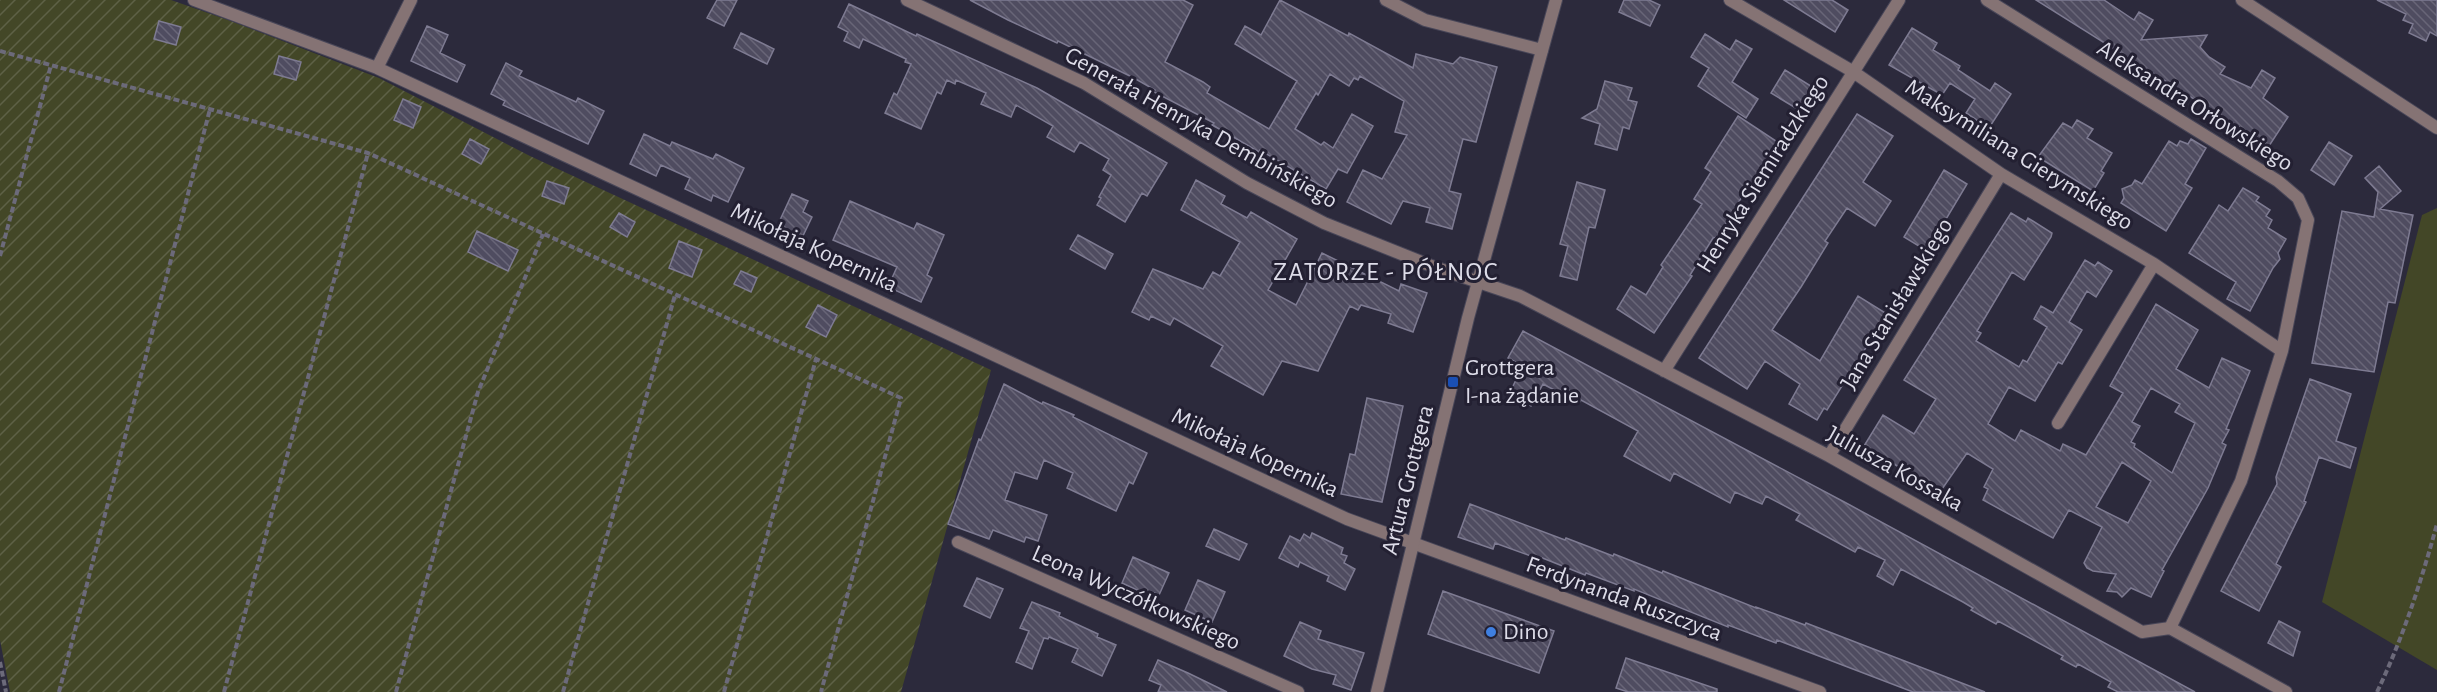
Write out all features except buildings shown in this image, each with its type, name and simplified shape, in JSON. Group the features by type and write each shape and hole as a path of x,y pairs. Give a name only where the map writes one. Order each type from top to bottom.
{"street":[{"name":"Mikołaja Kopernika","path":"194,0 377,68 1347,519 1413,545"},
{"path":"377,68 411,0"},
{"name":"Generała Henryka Dembińskiego","path":"907,0 1084,83 1247,183 1324,223 1434,267 1479,281"},
{"path":"1386,0 1425,20 1542,50"},
{"name":"Artura Grottgera","path":"1377,692 1479,281 1556,0"},
{"name":"Maksymiliana Gierymskiego","path":"1730,0 1852,71 2001,174 2154,264 2282,351"},
{"name":"Henryka Siemiradzkiego","path":"1664,371 1899,0"},
{"name":"Aleksandra Orłowskiego","path":"1987,0 2278,182 2298,198 2308,220 2282,351 2241,481 2170,628"},
{"path":"2242,0 2437,128"},
{"name":"Jana Stanisławskiego","path":"1829,456 2001,174"},
{"path":"2058,423 2154,264"},
{"name":"Juliusza Kossaka","path":"1479,281 1520,296 1829,456 2142,632 2170,628"},
{"name":"Leona Wyczółkowskiego","path":"958,542 1298,692"},
{"name":"Ferdynanda Ruszczyca","path":"1413,545 1820,692"},
{"path":"2170,628 2286,692"}],"path":[{"path":"0,51 368,153 901,398 821,692"},
{"path":"0,256 51,65"},
{"path":"59,692 210,109"},
{"path":"224,692 368,153"},
{"path":"396,692 478,393 543,234"},
{"path":"563,692 675,294"},
{"path":"724,692 816,359"},
{"path":"2377,692 2398,647 2422,579 2437,524"},
{"path":"0,662 6,692"}],"green space":[{"path":"0,0 171,0 228,20 379,78 530,156 991,370 901,692 10,692 0,640"},
{"path":"2437,208 2437,670 2322,602 2422,215"}],"place":[{"name":"Grottgera I-na żądanie","path":"1453,382"},
{"name":"Dino","path":"1491,632"}],"district":[{"name":"ZATORZE - PÓŁNOC","path":"1386,272"}]}
